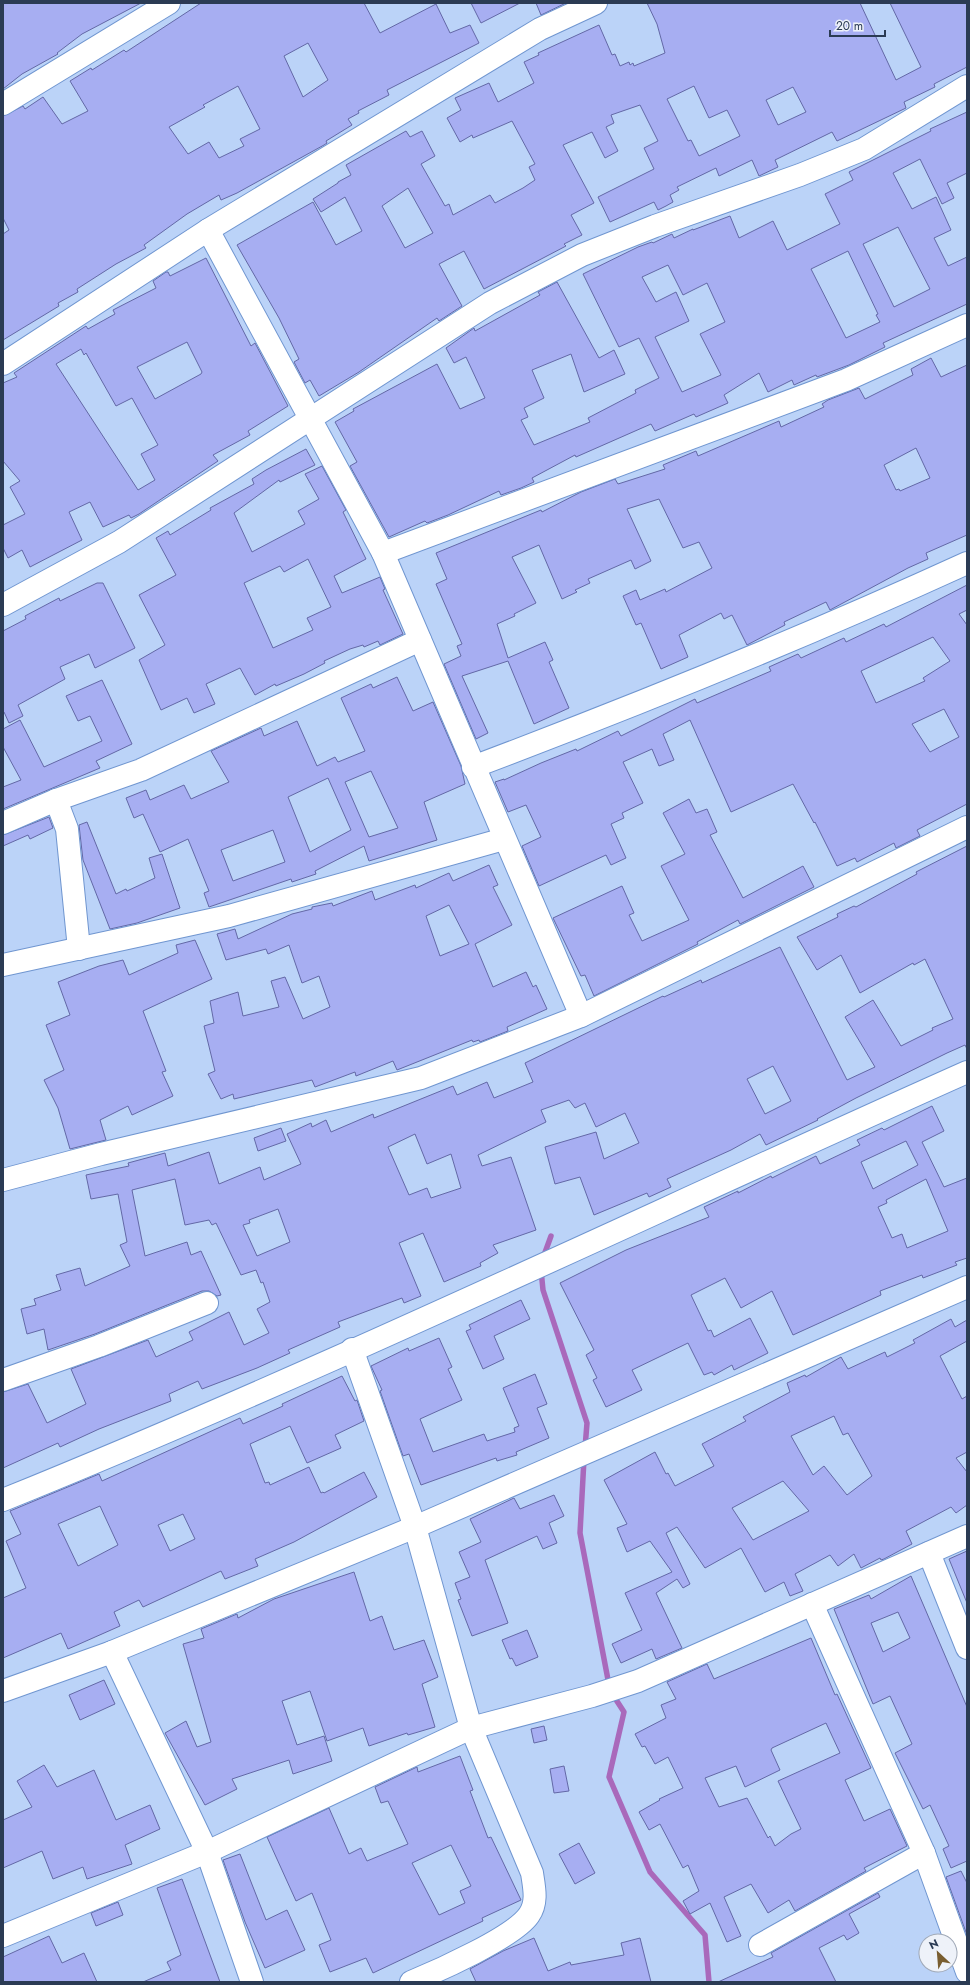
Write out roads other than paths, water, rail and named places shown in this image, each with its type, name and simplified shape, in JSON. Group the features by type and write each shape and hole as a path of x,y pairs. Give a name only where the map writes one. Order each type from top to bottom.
{"street":[{"path":"3,104 169,3"},
{"path":"3,364 208,230 540,29 596,3"},
{"path":"3,605 119,542 490,303 575,259 655,226 800,175 864,149 967,86"},
{"path":"208,230 383,553 473,767 581,1016"},
{"path":"383,553 846,380 967,325"},
{"path":"473,767 615,713 819,629 967,563"},
{"path":"3,823 56,800 141,770 420,640"},
{"path":"56,800 67,829 79,949"},
{"path":"3,1180 101,1154 421,1078 581,1016 967,827"},
{"path":"3,965 229,916 504,838"},
{"path":"3,1500 107,1457 560,1258 967,1072"},
{"path":"3,1690 112,1652 415,1527 967,1287"},
{"path":"3,1380 99,1346 207,1304"},
{"path":"352,1349 415,1527 472,1728 532,1873 535,1897 529,1915 518,1928 450,1974 411,1982"},
{"path":"3,1936 207,1852 472,1728 592,1696 638,1680 967,1536"},
{"path":"929,1553 967,1648"},
{"path":"812,1604 924,1853 967,1972"},
{"path":"112,1652 207,1852 252,1982"},
{"path":"760,1945 924,1853"}],"waterway":[{"path":"543,1258 551,1236"},
{"path":"541,1270 543,1290 587,1423 585,1448"},
{"path":"584,1459 580,1533 609,1685"},
{"path":"613,1695 624,1712 609,1777 650,1872 705,1935 709,1982"}]}
